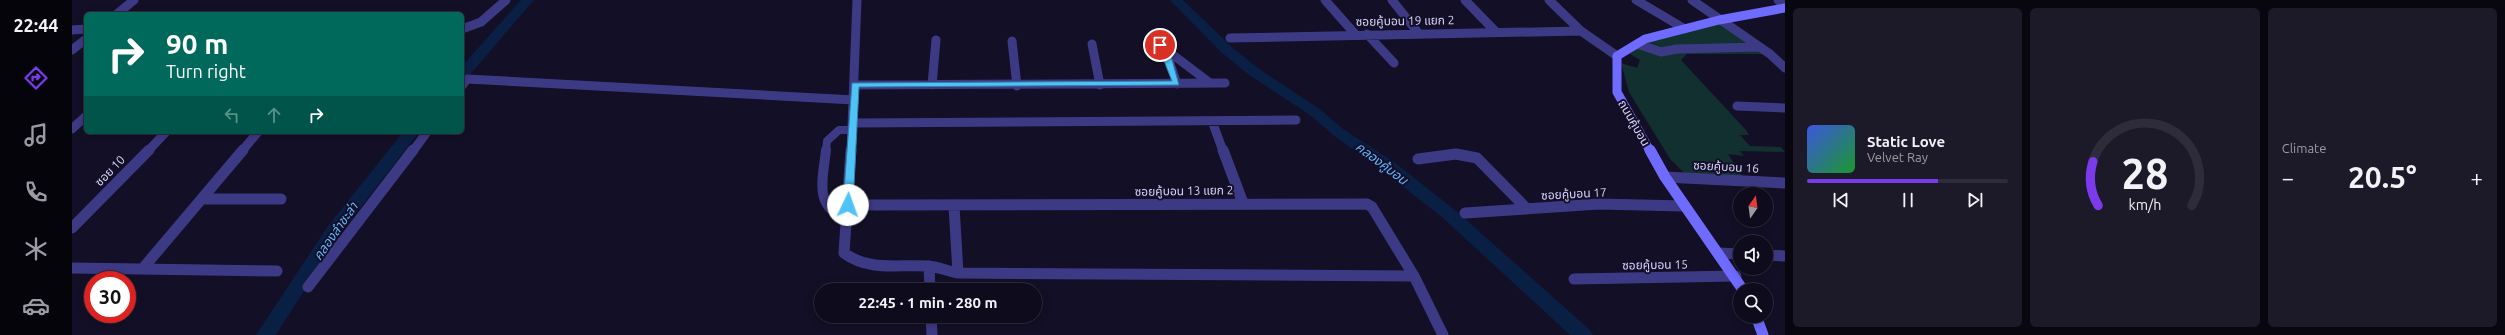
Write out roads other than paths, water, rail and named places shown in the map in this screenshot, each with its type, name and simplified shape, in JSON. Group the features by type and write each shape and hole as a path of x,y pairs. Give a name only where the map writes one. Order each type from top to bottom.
{"main road":[{"path":"1617,56 1645,39 1719,20 1785,7"},
{"name":"ถนนคู้บอน","path":"1617,56 1617,92 1684,206 1736,276 1740,283"},
{"path":"1759,323 1763,335"}],"street":[{"path":"119,12 134,0"},
{"path":"464,29 474,27 486,21 506,0"},
{"path":"857,0 853,126 844,253 852,260 867,266 929,266 958,273 1414,276"},
{"path":"1325,0 1355,34"},
{"path":"1392,0 1419,34"},
{"path":"1465,0 1494,31"},
{"path":"1549,0 1581,31 1617,56"},
{"path":"1636,0 1685,29"},
{"path":"1692,0 1760,47 1785,68"},
{"path":"1778,0 1785,7"},
{"path":"72,30 84,30"},
{"name":"ซอยคู้บอน 19 แยก 2","path":"1230,38 1494,31 1581,31"},
{"path":"1367,34 1394,63"},
{"path":"932,85 936,40"},
{"path":"72,50 84,41"},
{"path":"1012,41 1017,86"},
{"path":"1092,44 1100,85"},
{"path":"1637,44 1660,52 1670,52 1677,49 1760,47"},
{"path":"1176,84 1162,47 1210,83"},
{"path":"464,83 467,79 854,100"},
{"path":"855,85 1017,86 1225,83"},
{"path":"1738,106 1785,108"},
{"path":"72,128 84,118"},
{"path":"853,126 1296,120"},
{"path":"1212,122 1243,203"},
{"name":"ซอย 10","path":"72,228 164,134"},
{"path":"144,267 256,134"},
{"path":"308,287 425,134"},
{"path":"1418,159 1459,154 1477,158 1527,209"},
{"name":"ซอยคู้บอน 16","path":"1665,176 1785,183"},
{"path":"202,199 281,199"},
{"name":"ซอยคู้บอน 13 แยก 2","path":"848,205 954,206 1243,203 1367,204 1372,207 1414,276 1443,335"},
{"name":"ซอยคู้บอน 17","path":"1465,213 1598,204 1684,206"},
{"path":"954,206 958,273"},
{"path":"1718,253 1733,254"},
{"path":"1773,255 1785,256"},
{"path":"929,266 930,283"},
{"path":"72,268 144,267 277,271"},
{"name":"ซอยคู้บอน 15","path":"1574,279 1736,276"},
{"path":"931,323 932,335"}],"lane":[{"path":"847,218 832,212 826,206 824,196 827,141 839,130 853,126"}],"waterway":[{"name":"คลองลำชะล่า","path":"464,73 528,0"},
{"name":"คลองคู้บอน","path":"1176,0 1227,50 1254,72 1315,112 1338,132 1388,166 1449,214 1583,335"},
{"name":"คลองลำชะล่า","path":"266,335 298,283 352,204 409,134"}]}
